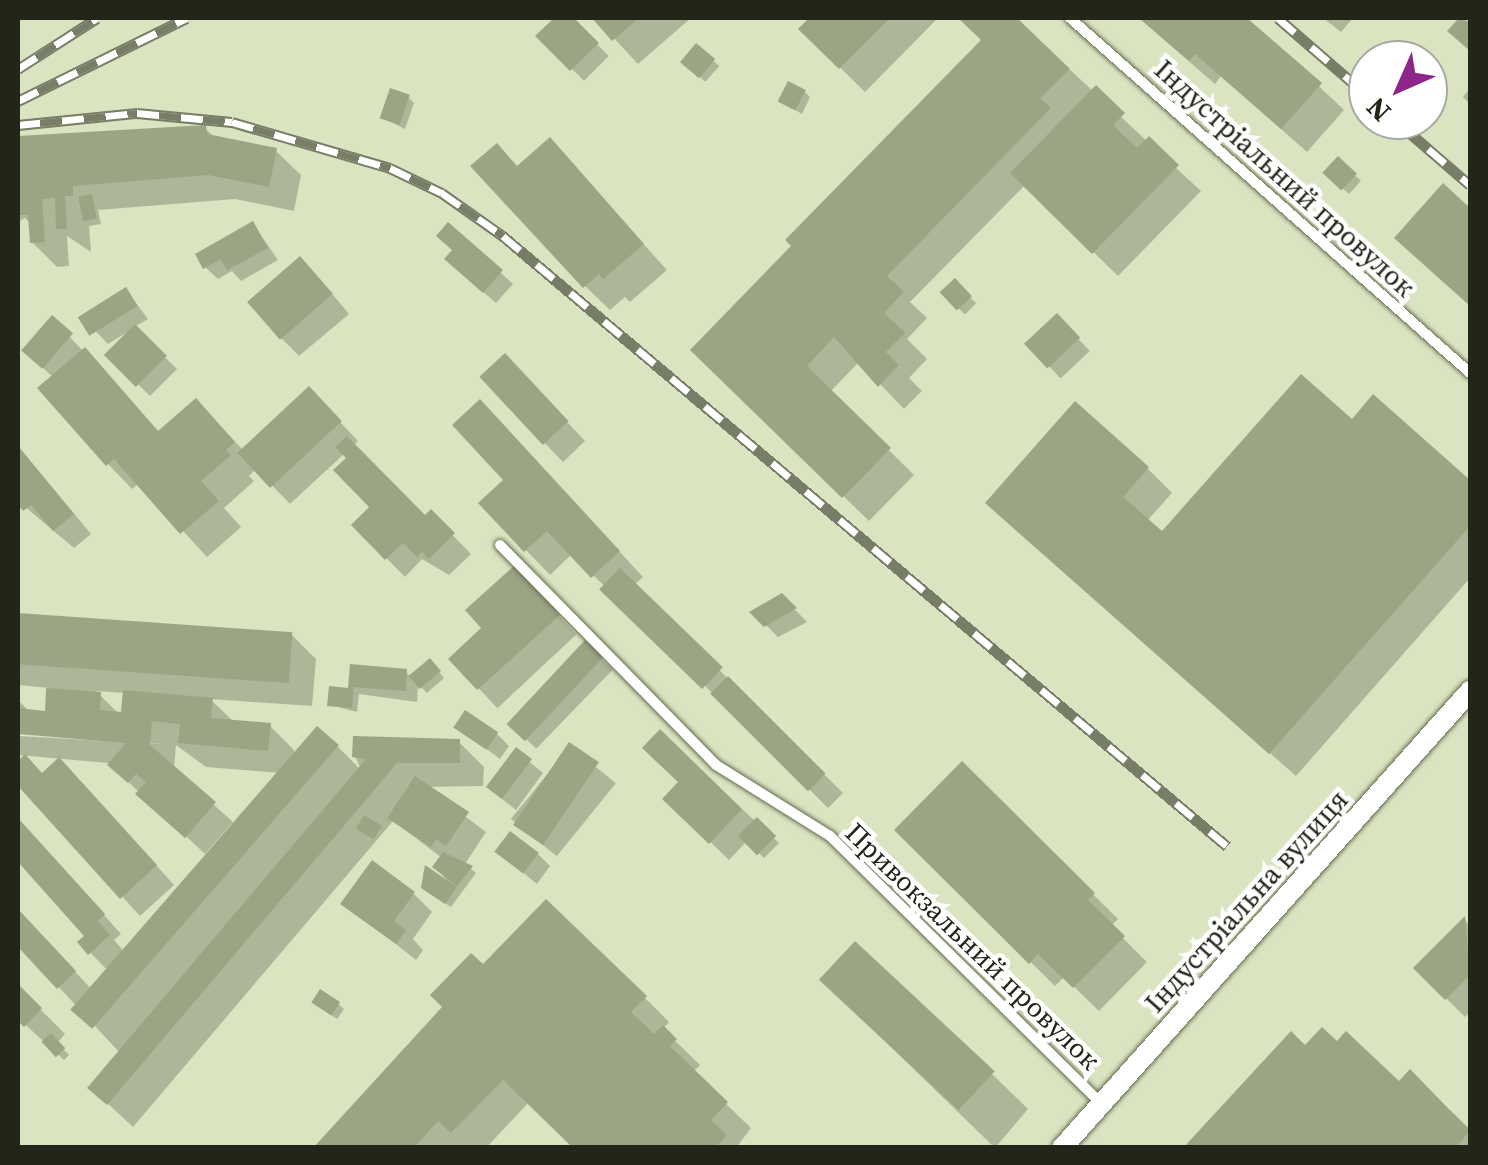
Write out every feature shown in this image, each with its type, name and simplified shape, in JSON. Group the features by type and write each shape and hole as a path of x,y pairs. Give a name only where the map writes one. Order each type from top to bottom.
{"street":[{"name":"Індустріальна вулиця","path":"1062,1148 1470,691"}],"lane":[{"name":"Індустріальний провулок","path":"1070,18 1470,373"},
{"name":"Привокзальний провулок","path":"500,545 716,765 830,836 1102,1104"}],"building":[{"path":"554,18 574,18 599,43 570,71 535,36"},
{"path":"592,18 639,18 612,41"},
{"path":"809,18 890,18 839,69 798,29"},
{"path":"958,18 1017,18 1070,69 1040,98 1051,108 887,276 904,292 884,313 905,333 886,352 899,365 878,387 834,337 807,366 891,448 842,498 690,350 791,246 785,240 981,40"},
{"path":"1139,18 1247,18 1322,83 1281,129 1195,54 1189,61"},
{"path":"1459,18 1470,22 1470,51 1447,31"},
{"path":"696,43 715,59 699,78 680,62"},
{"path":"788,81 806,90 795,111 778,101"},
{"path":"1096,85 1125,113 1113,125 1137,148 1149,136 1179,165 1092,254 1010,173"},
{"path":"390,88 410,95 399,125 380,118"},
{"path":"206,125 207,134 277,148 269,187 208,175 73,186 73,196 65,196 67,229 56,229 55,198 42,199 45,242 30,243 28,215 19,215 18,136"},
{"path":"550,137 644,244 603,279 599,274 583,288 470,166 497,143 517,166"},
{"path":"1338,156 1357,174 1341,191 1322,173"},
{"path":"1443,183 1470,208 1470,306 1394,238"},
{"path":"92,194 97,219 83,221 78,197"},
{"path":"253,221 268,248 227,270 221,259 203,269 195,254"},
{"path":"448,222 503,270 483,293 444,259 452,250 436,236"},
{"path":"300,256 333,294 280,340 247,302"},
{"path":"955,278 972,296 957,311 940,292"},
{"path":"126,287 138,306 89,336 78,317"},
{"path":"1057,313 1080,338 1047,369 1024,344"},
{"path":"52,315 73,333 42,369 21,350"},
{"path":"135,324 167,356 136,387 104,355"},
{"path":"85,347 158,431 196,398 235,442 226,450 231,455 201,481 219,501 180,534 114,459 106,466 37,388"},
{"path":"505,353 568,421 543,445 479,377"},
{"path":"1301,374 1352,419 1373,394 1470,480 1470,526 1269,754 985,503 1075,401 1149,467 1123,497 1162,531"},
{"path":"309,386 342,421 270,488 237,453"},
{"path":"480,399 620,551 591,578 547,531 524,552 478,503 503,480 452,425"},
{"path":"347,436 425,515 431,509 455,533 429,559 422,552 417,557 403,543 385,560 351,525 369,507 333,470 346,458 335,447"},
{"path":"18,446 74,514 53,531 31,505 23,511 18,505"},
{"path":"514,566 560,615 477,690 448,659 481,628 465,610"},
{"path":"620,568 723,667 702,689 599,590"},
{"path":"782,593 797,608 764,627 749,612"},
{"path":"18,613 292,632 289,683 18,664"},
{"path":"585,640 603,657 525,741 507,724"},
{"path":"430,658 441,671 419,689 409,676"},
{"path":"350,664 407,669 406,691 354,687 352,708 327,706 329,686 348,688"},
{"path":"728,676 826,774 808,791 710,694"},
{"path":"46,688 101,692 100,710 121,712 123,690 213,698 211,718 271,723 268,751 178,743 180,724 152,721 150,745 216,802 185,838 135,794 146,782 136,774 128,783 107,765 126,743 18,734 18,708 45,711"},
{"path":"465,710 498,732 486,750 453,727"},
{"path":"317,726 339,745 92,1029 70,1010"},
{"path":"660,729 742,809 709,844 662,799 678,782 642,748"},
{"path":"353,736 460,739 460,763 397,763 107,1105 87,1088 366,759 352,757"},
{"path":"569,742 599,762 543,845 513,825"},
{"path":"516,747 532,759 502,799 486,787"},
{"path":"25,754 42,773 59,757 157,865 120,899 18,786 18,761"},
{"path":"962,761 1095,893 1088,900 1125,936 1073,988 1038,954 1029,964 894,830"},
{"path":"415,776 469,812 446,846 436,839 431,847 387,818"},
{"path":"364,815 382,826 374,840 356,829"},
{"path":"757,817 776,836 757,855 738,836"},
{"path":"18,818 105,914 98,921 110,935 88,955 77,942 84,936 18,862"},
{"path":"510,831 539,853 523,873 494,852"},
{"path":"443,852 473,866 457,886 432,867"},
{"path":"372,860 415,892 394,921 406,930 396,944 340,904"},
{"path":"425,865 457,887 445,904 421,888"},
{"path":"546,899 647,996 631,1012 654,1034 663,1025 677,1039 670,1046 728,1102 711,1120 727,1135 715,1148 573,1148 503,1080 451,1133 438,1121 414,1148 313,1148 442,1007 430,995 471,953 483,964"},
{"path":"18,909 76,971 57,989 18,947"},
{"path":"1465,916 1470,975 1445,1000 1413,968"},
{"path":"855,941 995,1071 959,1110 819,980"},
{"path":"18,984 42,1008 24,1027 18,1021"},
{"path":"320,989 340,1002 331,1015 311,1002"},
{"path":"1322,1027 1337,1041 1346,1031 1399,1081 1410,1069 1470,1131 1455,1148 1183,1148 1291,1031 1305,1045"},
{"path":"51,1033 65,1048 56,1057 41,1042"}],"railway":[{"path":"18,69 97,18"},
{"path":"18,101 187,18"},
{"path":"1278,18 1348,79"},
{"path":"18,125 137,113 232,122 390,168 442,193 503,236 1227,846"},
{"path":"1418,140 1470,185"}]}
